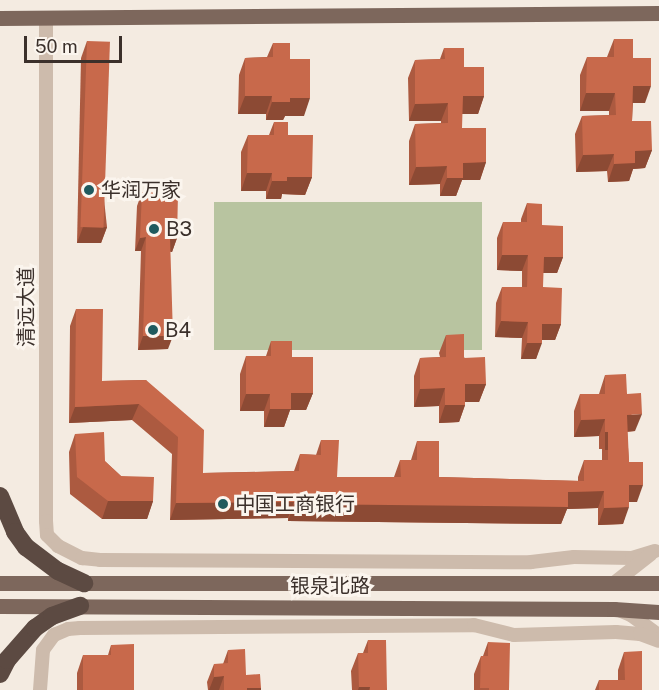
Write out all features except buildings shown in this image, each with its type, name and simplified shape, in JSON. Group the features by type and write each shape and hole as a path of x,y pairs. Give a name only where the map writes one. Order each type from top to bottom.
{"highway":[{"path":"0,496 15,532 26,547 58,571 84,583"},
{"path":"0,674 21,642 35,628 52,616 80,606"}],"main road":[{"path":"0,18 659,13"},
{"name":"银泉北路","path":"0,583 659,583"},
{"name":"银泉北路","path":"0,606 614,609 659,612"}],"street":[{"name":"清远大道","path":"46,19 47,535 58,546 82,558 100,560"},
{"name":"银泉北路","path":"100,560 531,562 574,557 632,558 657,549"},
{"path":"614,583 657,549"},
{"path":"614,609 631,615 659,635"},
{"name":"银泉北路","path":"40,690 43,650 54,635 68,629 80,628 474,625 514,635 616,632 640,634 659,641"}],"green space":[{"path":"214,202 482,202 482,350 214,350"}],"place":[{"name":"华润万家","path":"89,190"},
{"name":"B3","path":"154,229"},
{"name":"B4","path":"153,330"},
{"name":"中国工商银行","path":"223,504"}]}
